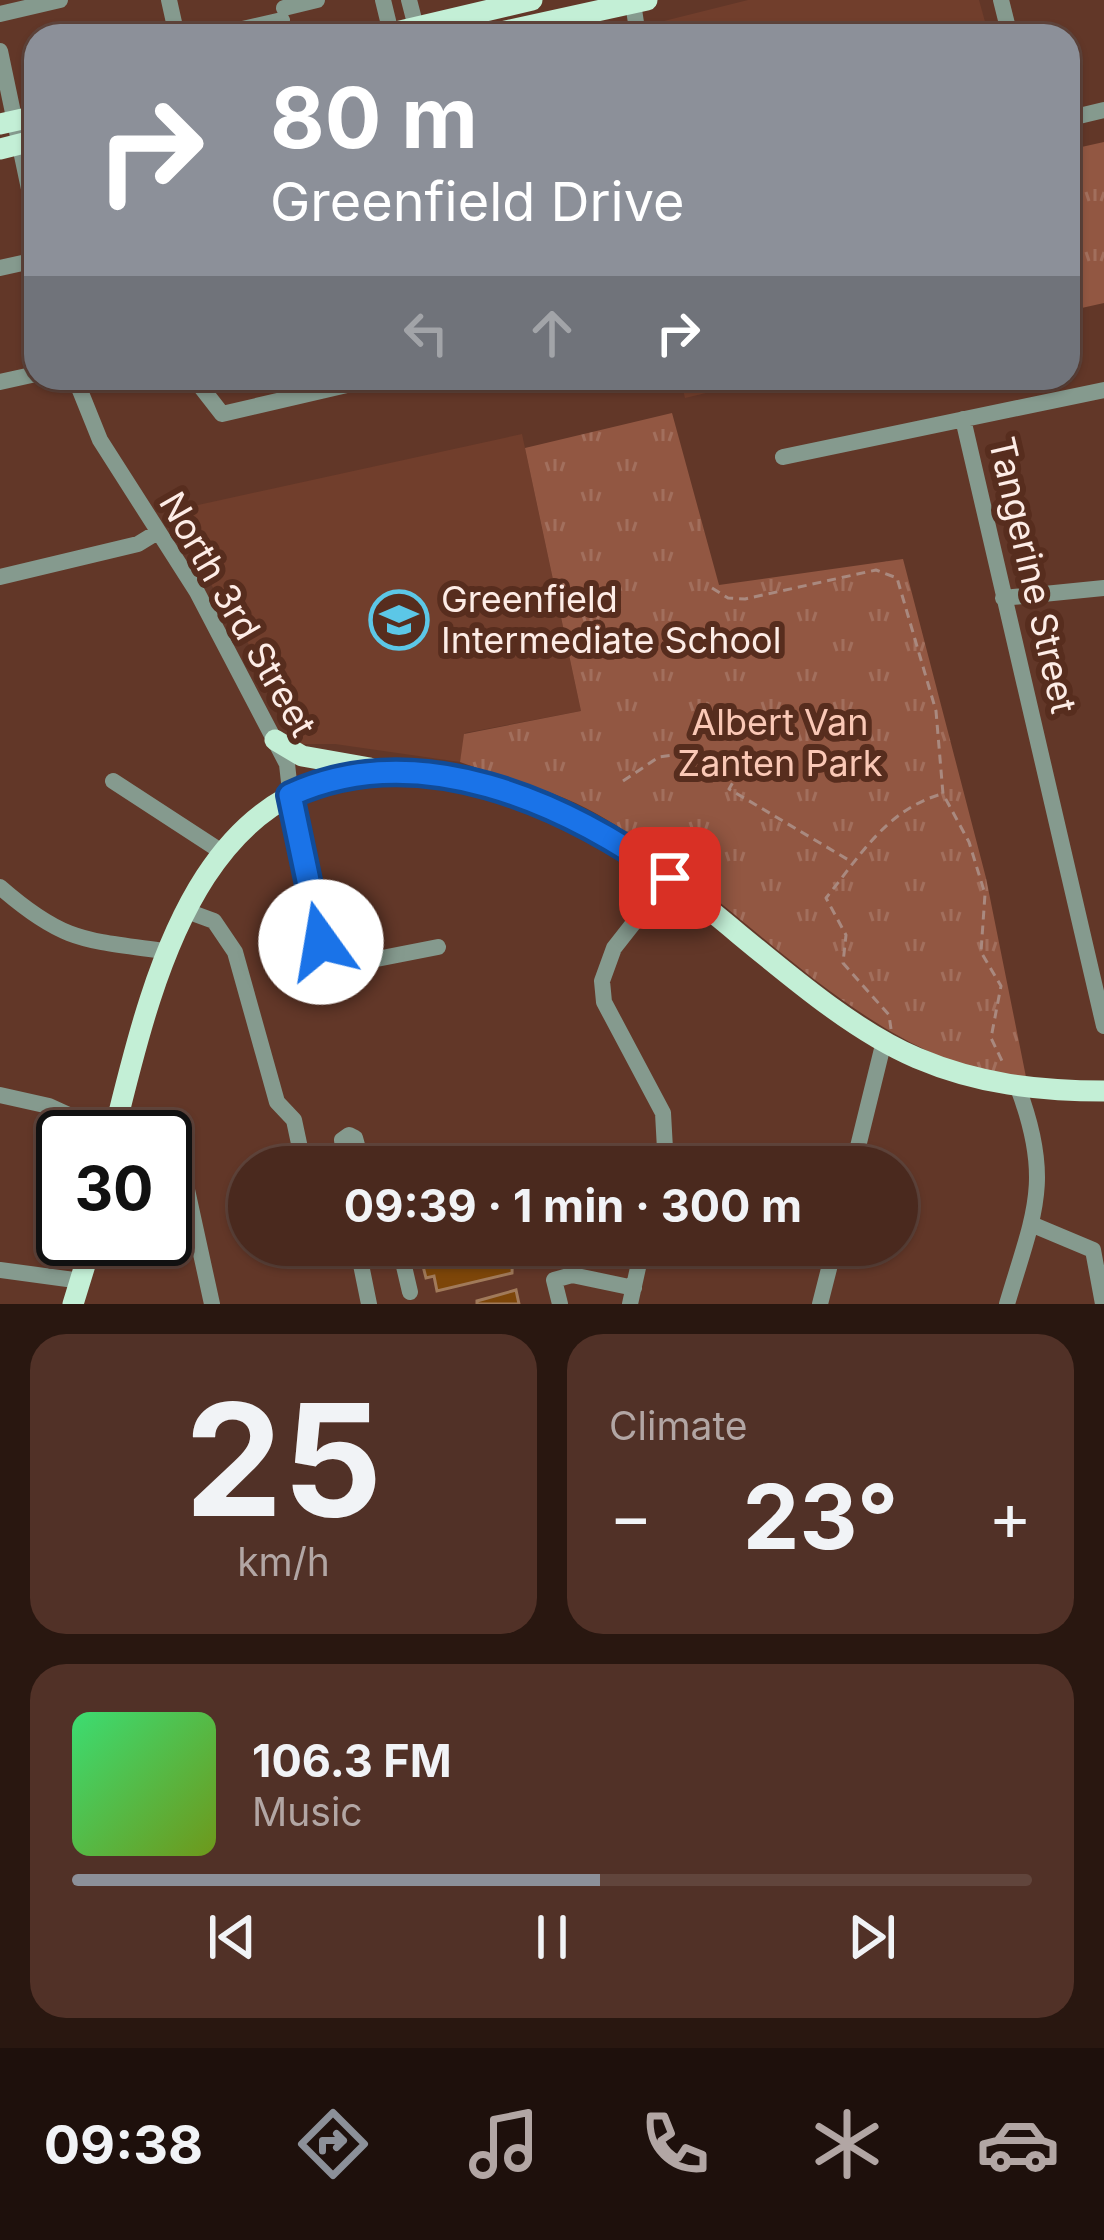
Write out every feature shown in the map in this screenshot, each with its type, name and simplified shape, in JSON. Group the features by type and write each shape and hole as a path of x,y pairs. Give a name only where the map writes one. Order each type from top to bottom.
{"main road":[{"path":"429,24 532,0"},
{"path":"542,24 640,2"},
{"path":"275,740 302,757 340,759 382,771 479,784 537,803 613,840 670,878 884,1041 916,1058 1011,1086 1104,1091"},
{"path":"122,1110 164,951 222,852 258,816 290,795 344,776 382,771"},
{"path":"74,1304 86,1266"}],"street":[{"path":"0,14 60,0"},
{"path":"266,24 317,0"},
{"path":"492,9 493,24"},
{"path":"0,51 19,144"},
{"name":"North 3rd Street","path":"80,390 100,440 196,592 287,764 290,795 330,963 341,966 438,947"},
{"path":"203,390 222,414 325,390"},
{"path":"783,457 1104,390"},
{"name":"Tangerine Street","path":"963,419 1104,1026"},
{"path":"0,577 138,544 156,533"},
{"path":"1003,598 1104,588"},
{"path":"113,781 222,852"},
{"path":"665,1146 663,1113 604,1002 602,980 614,948 670,878"},
{"path":"0,887 48,927 70,938 164,951"},
{"path":"184,910 214,921 236,952 277,1102 294,1120 300,1146"},
{"path":"858,1146 884,1041"},
{"path":"1007,1304 1030,1224 1040,1160 1011,1086"},
{"path":"0,1095 58,1110"},
{"path":"192,1213 212,1304"},
{"path":"1030,1224 1098,1248 1103,1304"},
{"path":"361,1266 369,1304"},
{"path":"404,1266 410,1292"},
{"path":"560,1304 566,1266"},
{"path":"563,1277 632,1296 638,1266"},
{"path":"820,1304 830,1266"},
{"path":"0,1270 82,1281"}],"path":[{"path":"712,588 728,598 745,598 876,570 897,578 936,711 943,794 969,842 985,894 981,952 1001,986 991,1038 1011,1086"},
{"path":"623,781 659,757 696,752 736,777 729,790 854,863"},
{"path":"884,1041 893,1025 889,1015 843,963 846,935 826,898 896,816 943,794"}],"shaded area":[{"path":"748,0 979,0 986,24 652,24"},
{"path":"683,390 719,390 685,398"},
{"name":"Greenfield Intermediate School","path":"522,434 581,711 465,733 460,762 335,744 296,744 248,643 171,521 189,507"}],"green space":[{"path":"1104,142 1104,303 1080,308 1080,147"},
{"name":"Albert Van Zanten Park","path":"672,413 719,585 903,559 986,878 1027,1082 964,1066 906,1040 852,1007 650,848 597,814 547,791 460,762 464,734 581,711 525,448"}],"building":[{"path":"423,1266 512,1266 512,1273 437,1291 434,1276 426,1278"},
{"path":"516,1290 519,1304 477,1304 477,1301"}],"place":[{"name":"Greenfield Intermediate School","path":"399,620"}],"route":[{"path":"321,942 290,795 363,772 442,777 537,803 628,848 670,878"}]}
